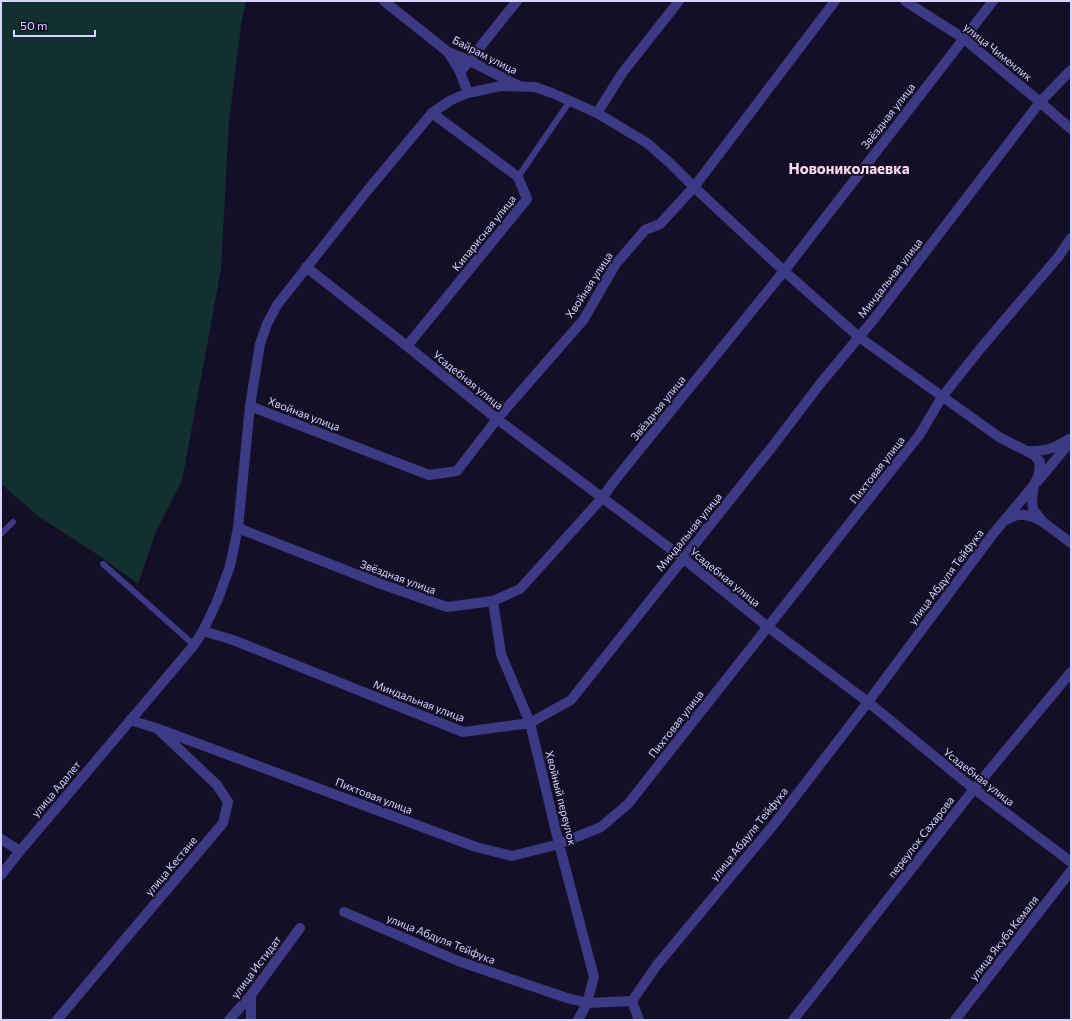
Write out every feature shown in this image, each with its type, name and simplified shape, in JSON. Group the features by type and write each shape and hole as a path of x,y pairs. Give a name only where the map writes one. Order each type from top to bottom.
{"street":[{"name":"Байрам улица","path":"384,1 448,52 470,61 519,86"},
{"path":"460,72 517,1"},
{"path":"597,113 623,72 679,1"},
{"name":"Хвойная улица","path":"250,406 429,475 457,471 497,419 584,319 615,265 645,230 660,224 694,187 835,1"},
{"name":"улица Чименлик","path":"905,1 963,38 1071,129"},
{"name":"Звёздная улица","path":"238,528 381,584 448,607 493,601 520,590 602,498 619,474 784,272 993,1"},
{"path":"448,52 460,72 468,93"},
{"name":"Миндальная улица","path":"203,631 233,640 463,732 530,723 571,700 772,447 820,384 859,337 1040,102 1071,70"},
{"name":"улица Адалет","path":"1,875 170,674 194,645 203,631 218,599 230,566 238,528 250,406 260,344 267,324 277,305 366,191 432,113 451,100 468,93 501,86 519,86"},
{"path":"519,86 535,87 597,113 647,143 784,272 859,337 999,437 1034,454 1040,462 1039,474 1034,485 1032,499 1033,509 1044,522"},
{"path":"432,113 518,177"},
{"name":"Кипарисная улица","path":"408,346 527,199 518,177"},
{"name":"Пихтовая улица","path":"130,720 156,728 476,847 512,856 560,844 601,827 628,804 920,434 942,397 980,349 1059,256 1071,238"},
{"name":"Усадебная улица","path":"306,267 408,346 497,419 683,558 768,627 868,702 974,789 1071,862"},
{"path":"1026,451 1042,451 1055,448 1071,437"},
{"name":"улица Абдуля Тейфука","path":"344,912 458,961 567,998 587,1004 632,1001 657,965 775,823 1003,522 1071,441"},
{"path":"1003,522 1016,515 1034,517 1044,522 1071,543"},
{"name":"Хвойный переулок","path":"493,601 501,654 530,723 594,977 587,1004 578,1020"},
{"name":"переулок Сахарова","path":"793,1020 974,789 1071,672"},
{"name":"улица Кестане","path":"57,1020 223,824 228,802 217,785 156,728"},
{"path":"1,839 20,851"},
{"name":"улица Якуба Кемаля","path":"955,1020 1071,871"},
{"name":"улица Истидат","path":"229,1020 251,995 300,928"},
{"path":"251,995 251,1020"},
{"path":"632,1001 639,1020"}],"lane":[{"path":"518,177 570,101"},
{"path":"1,534 13,522"},
{"path":"103,564 194,645"}],"green space":[{"path":"1,1 246,1 241,25 229,121 221,269 182,481 156,531 138,584 98,555 38,516 1,484"}],"district":[{"name":"Новониколаевка","path":"849,169"}]}
